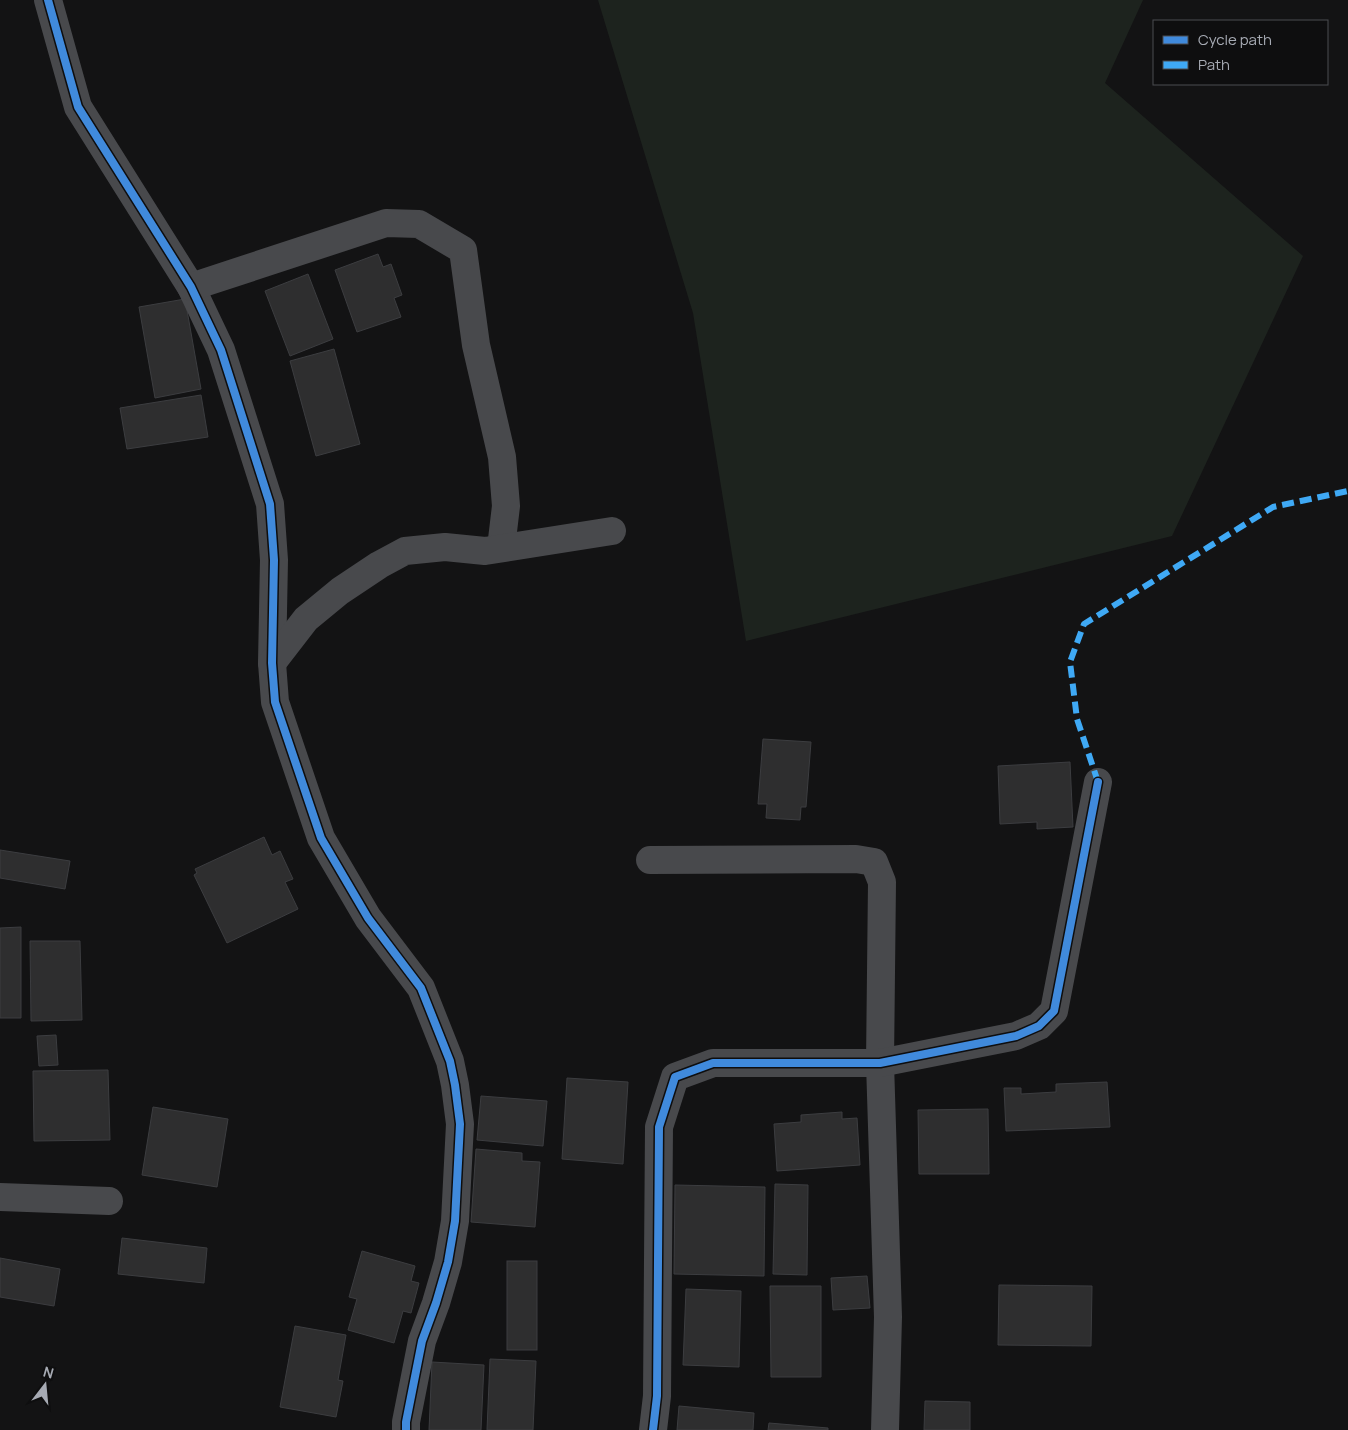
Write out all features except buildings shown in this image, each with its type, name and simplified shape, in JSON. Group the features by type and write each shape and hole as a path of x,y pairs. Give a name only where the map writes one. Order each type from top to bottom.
{"street":[{"path":"48,0 78,107 191,287 221,350 270,504 274,560 272,663 275,702 321,838 368,918 421,988 450,1061 460,1124 455,1221 448,1262 422,1341 406,1430"},
{"path":"191,287 386,222 418,224 463,250 476,345 502,457 506,506 501,548"},
{"path":"272,663 306,619 340,591 379,565 405,551 445,547 485,551 612,531"},
{"path":"653,1430 657,1396 659,1127 675,1077 713,1063 880,1062 1016,1036 1040,1026 1054,1012 1098,782"},
{"path":"650,860 856,859 874,862 882,882 880,1062 888,1317 885,1430"},
{"path":"0,1197 108,1201"}],"shaded area":[{"path":"598,0 1143,0 1105,83 1303,256 1172,536 746,641 693,313"}],"marked path":[{"path":"1098,782 1077,719 1070,662 1084,624 1273,507 1348,491"}],"cycle path":[{"path":"48,0 78,107 191,287 221,350 270,504 274,560 272,663 275,702 321,838 368,918 421,988 450,1061 460,1124 455,1221 448,1262 422,1341 406,1430"},
{"path":"653,1430 657,1396 659,1127 675,1077 713,1063 880,1063 1016,1036 1039,1026 1054,1011 1098,782"}]}
